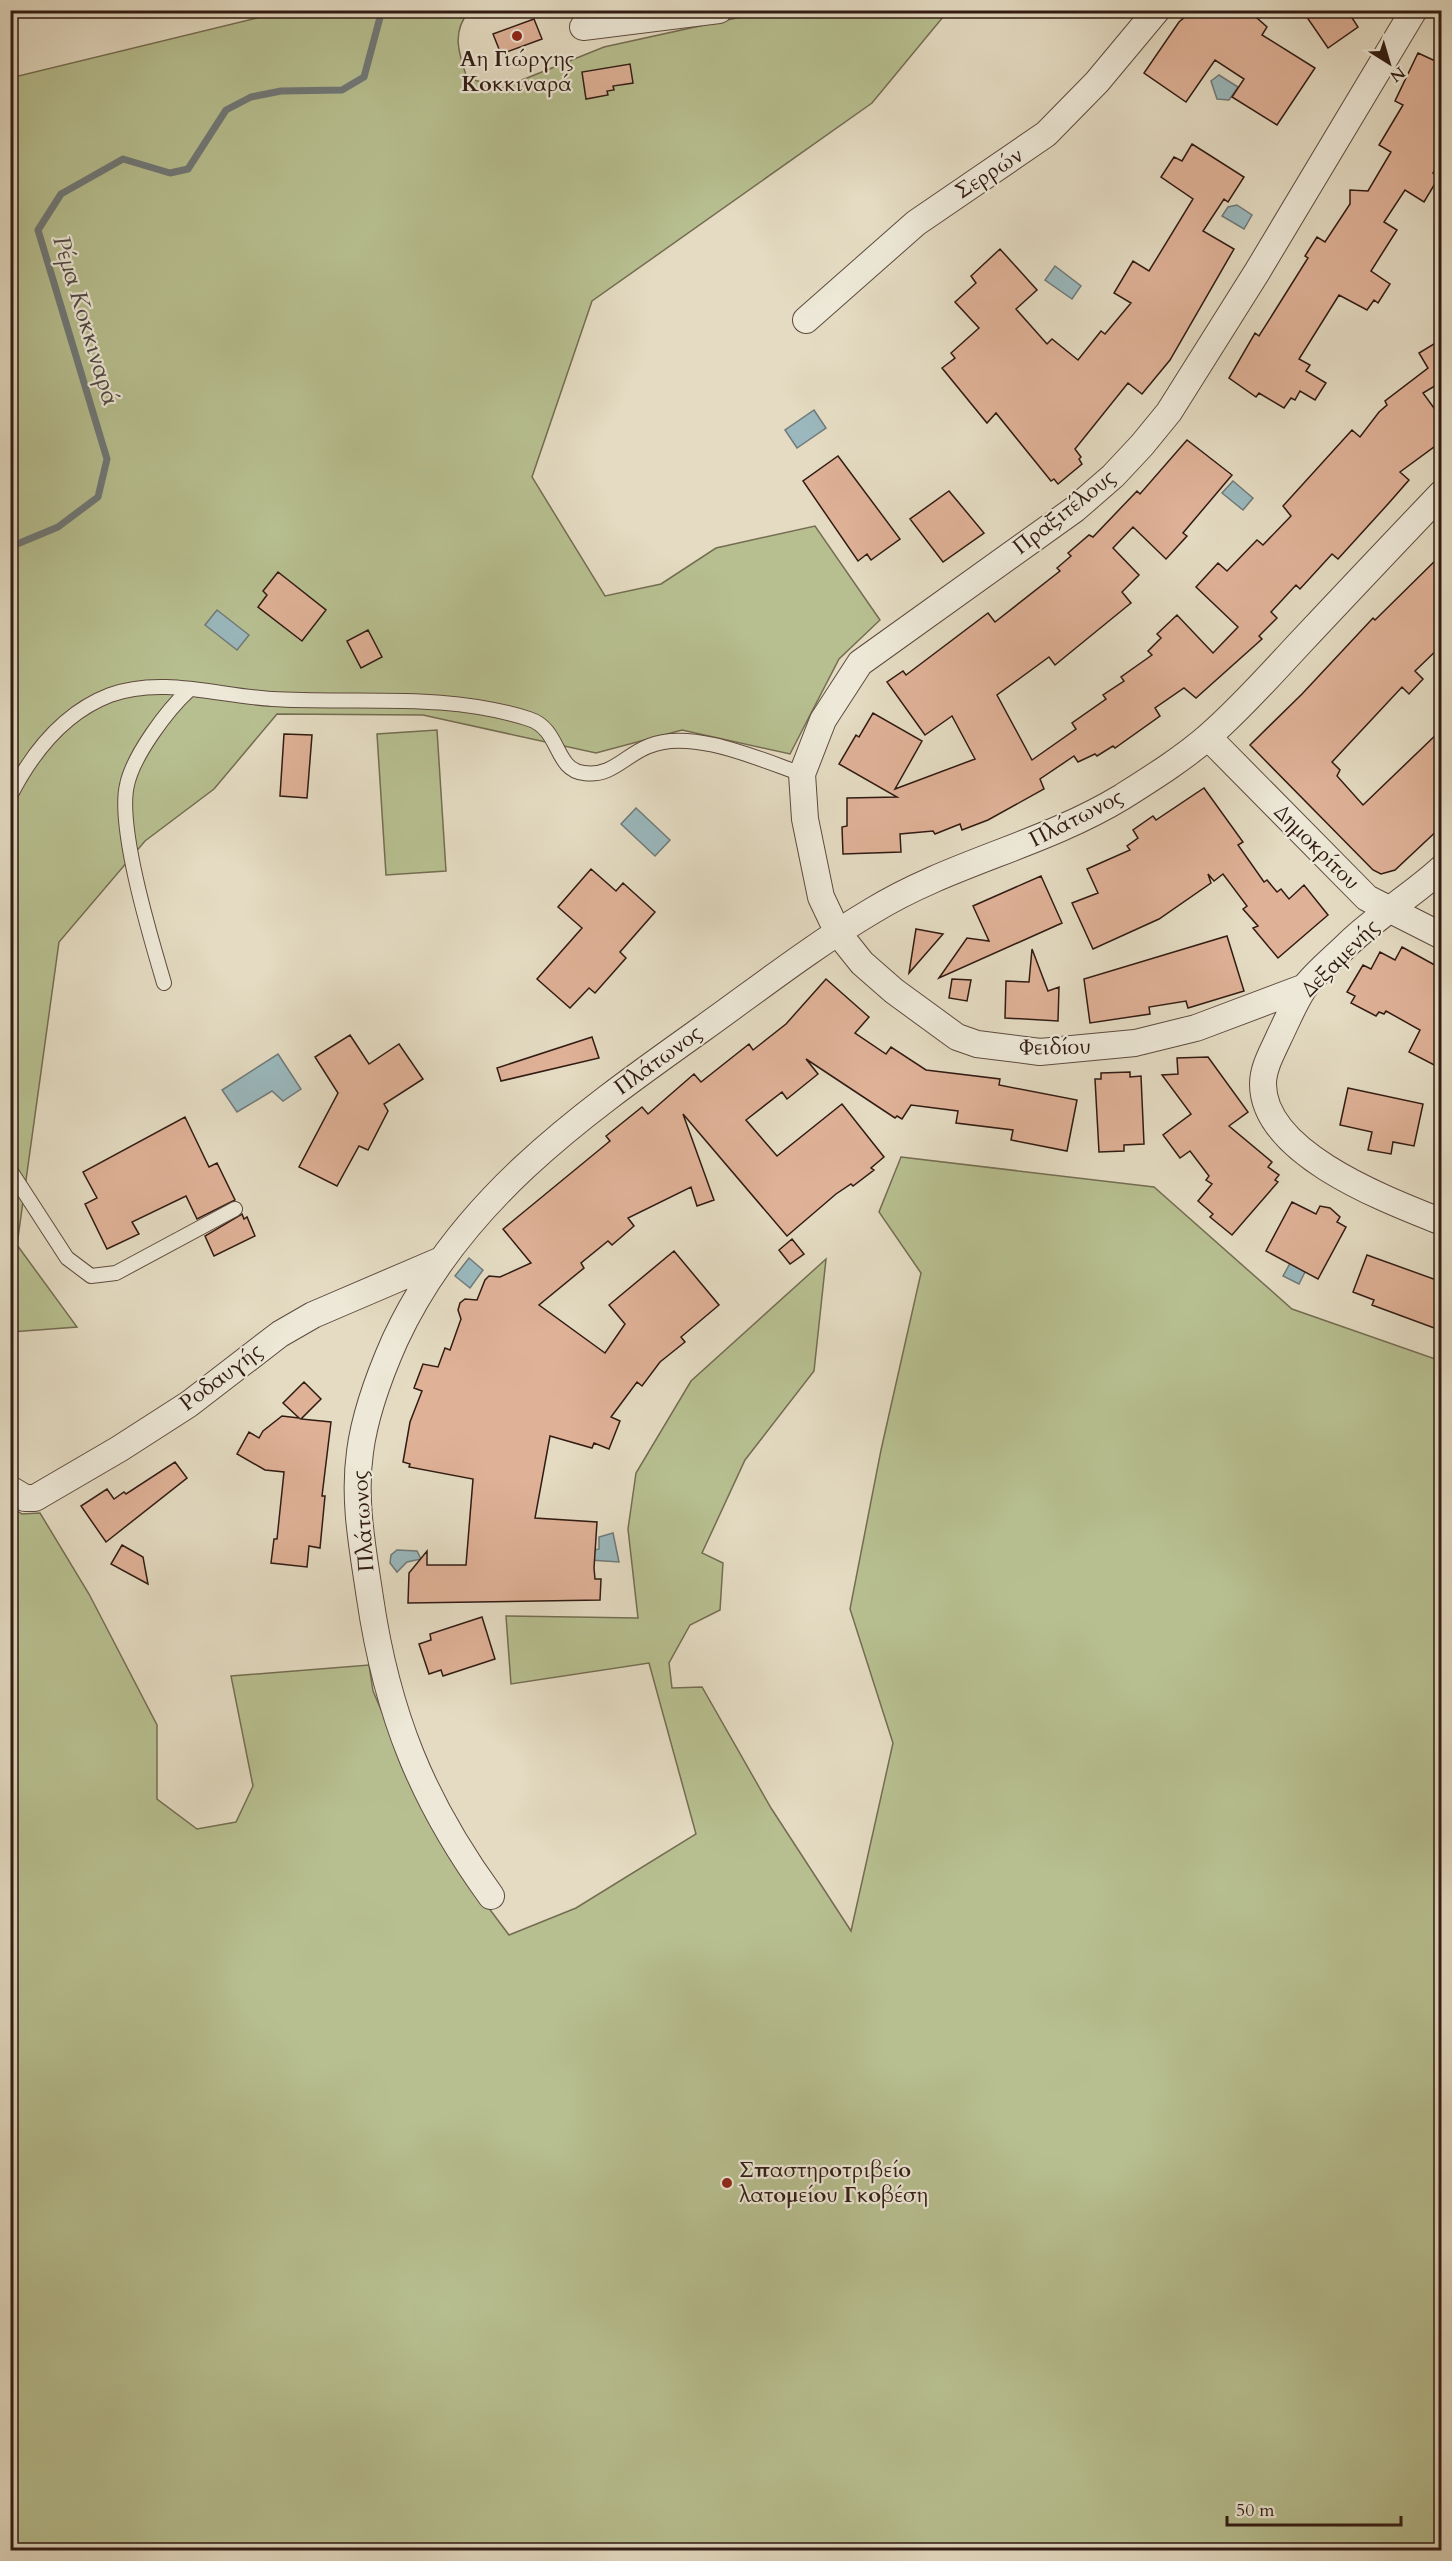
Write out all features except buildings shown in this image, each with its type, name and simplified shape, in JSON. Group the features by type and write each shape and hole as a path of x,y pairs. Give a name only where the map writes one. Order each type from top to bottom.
{"street":[{"path":"583,27 719,10"},
{"name":"Σερρών","path":"806,320 916,223 1046,134 1097,82 1157,10"},
{"name":"Πραξιτέλους","path":"838,933 821,897 805,819 802,774 823,720 860,663 1075,509 1113,476 1142,446 1169,412 1257,272 1414,10"},
{"name":"Πλάτωνος","path":"491,1896 463,1857 436,1811 398,1723 375,1629 360,1528 357,1490 359,1454 366,1416 381,1370 439,1261 481,1209 572,1125 611,1094 838,933 909,890 1008,851 1119,799 1209,737 1442,493"},
{"name":"Δημοκρίτου","path":"1209,737 1367,898 1442,936"},
{"name":"Δεξαμενής","path":"1442,868 1352,941 1305,987 1267,1064 1263,1082 1268,1113 1299,1149 1321,1164 1372,1191 1442,1222"},
{"name":"Φειδίου","path":"838,933 862,963 957,1037 1040,1052 1135,1043 1196,1028 1305,987"},
{"name":"Ροδαυγής","path":"10,1489 25,1498 35,1498 119,1449 189,1404 280,1334 314,1315 439,1261"}],"lane":[{"path":"12,790 24,768 52,732 109,696 131,690 189,690 271,699 448,702 502,710 536,721 550,733 564,763 573,770 584,773 611,770 649,746 670,741 702,743 802,774"},
{"path":"164,983 129,841 124,801 127,783 152,734 169,708 189,690"},
{"path":"10,1170 66,1258 92,1276 116,1273 235,1209"}],"green space":[{"path":"286,11 469,11 463,19 458,36 459,52 467,78 502,88 604,47 768,11 948,11 872,103 592,301 532,477 605,596 661,584 716,548 815,526 880,620 839,659 790,754 682,730 596,753 423,715 277,714 214,789 145,841 59,942 17,1245 77,1327 11,1332 10,78"},
{"path":"437,730 446,871 386,875 377,734"},
{"path":"901,1157 1154,1187 1292,1309 1441,1361 1441,2550 11,2550 10,1506 22,1514 40,1513 89,1594 157,1725 157,1799 197,1829 236,1822 253,1786 231,1676 369,1665 373,1691 419,1798 458,1867 509,1935 576,1908 696,1834 649,1663 511,1684 506,1616 638,1618 628,1529 636,1473 691,1381 826,1259 814,1371 745,1460 702,1553 723,1563 720,1610 690,1625 669,1663 672,1688 702,1687 771,1808 851,1931 893,1743 850,1609 881,1450 921,1273 879,1212"}],"water":[{"path":"1219,75 1238,87 1229,100 1217,99 1211,81"},
{"path":"1237,205 1252,215 1244,229 1222,216 1228,207"},
{"path":"1055,266 1081,286 1072,299 1045,280"},
{"path":"814,410 826,428 797,448 785,430"},
{"path":"1233,481 1253,498 1243,510 1222,493"},
{"path":"217,610 249,635 237,650 205,625"},
{"path":"636,808 670,840 655,856 621,824"},
{"path":"278,1054 301,1089 283,1101 272,1091 237,1112 222,1090"},
{"path":"469,1258 483,1270 470,1288 455,1276"},
{"path":"1293,1258 1308,1266 1299,1284 1283,1276"},
{"path":"613,1533 619,1562 590,1560 590,1551 599,1549 599,1537"},
{"path":"397,1550 417,1551 421,1559 407,1562 397,1572 390,1563 391,1555"}],"waterway":[{"name":"Ρέμα Κοκκιναρά","path":"10,547 58,527 98,497 107,459 38,230 61,194 123,159 170,173 188,169 226,110 251,97 281,91 342,90 364,77 382,10"}],"place":[{"name":"Αη Γιώργης Κοκκιναρά","path":"517,36"},
{"name":"Σπαστηροτριβείο λατομείου Γκοβέση","path":"727,2183"}]}
